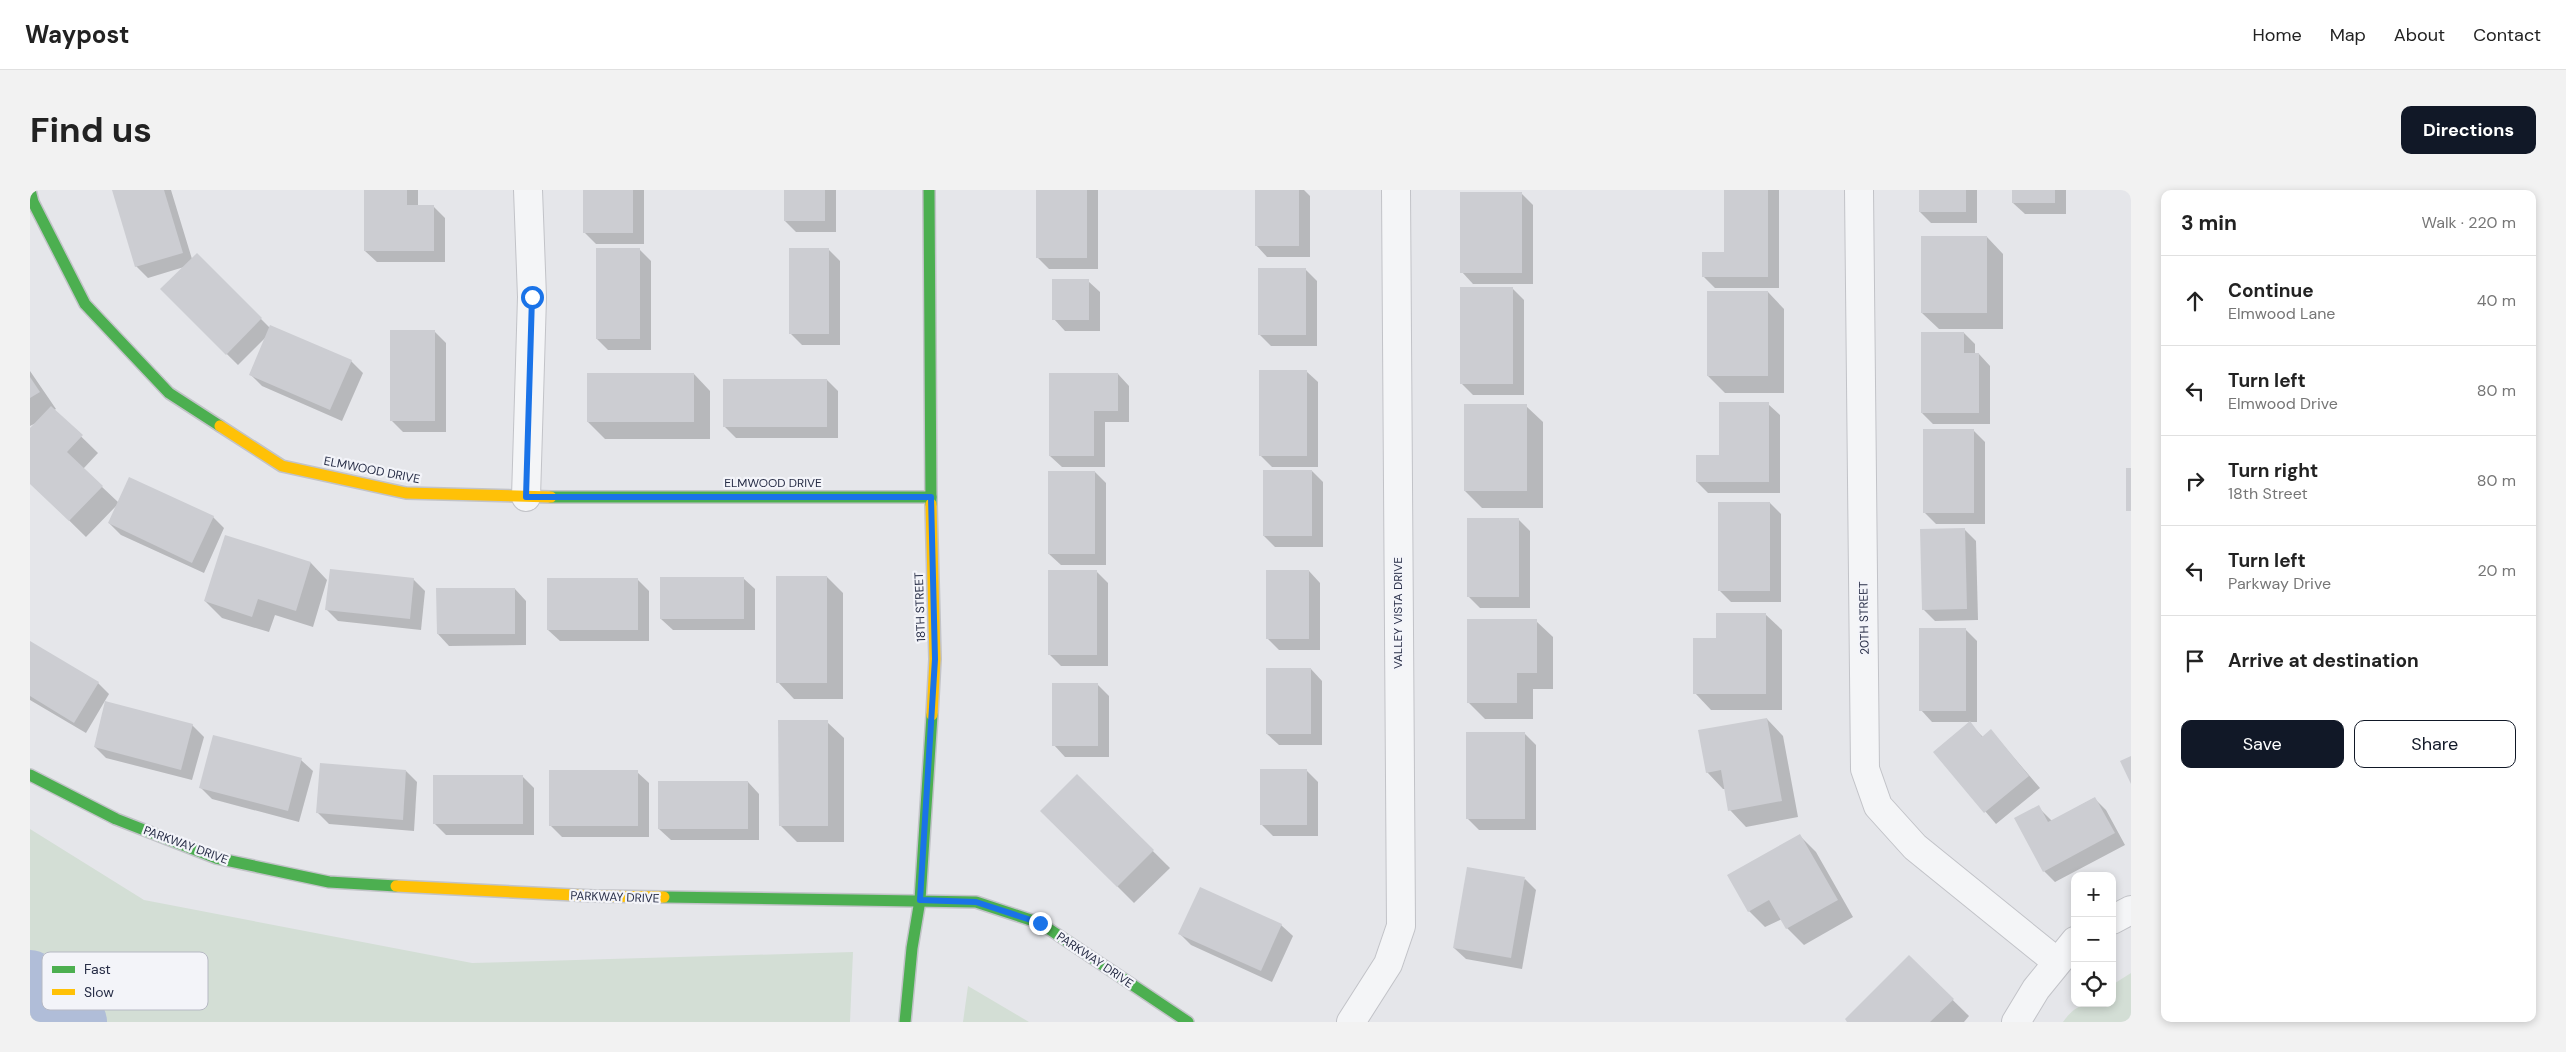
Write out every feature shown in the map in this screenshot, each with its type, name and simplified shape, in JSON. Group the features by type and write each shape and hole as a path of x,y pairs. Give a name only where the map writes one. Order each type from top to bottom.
{"street":[{"name":"ELMWOOD DRIVE","path":"30,190 33,202 85,304 169,393 282,466 406,493 526,497 931,497"},
{"path":"526,497 532,297 528,190"},
{"name":"18TH STREET","path":"905,1022 920,900 935,659 931,497 929,190"},
{"name":"VALLEY VISTA DRIVE","path":"1351,1022 1388,964 1400,926 1396,190"},
{"name":"20TH STREET","path":"1859,190 1865,769 1878,806 1915,847 2057,962"},
{"name":"PARKWAY DRIVE","path":"30,775 116,819 216,858 329,882 594,896 976,902 1040,923 1188,1022"},
{"path":"2116,918 2131,910"},
{"path":"2016,1022 2036,989 2071,946"}],"shaded area":[{"path":"30,829 144,900 472,963 853,952 850,1022 30,1022"},
{"path":"2131,973 2131,1022 2063,1022 2068,1015 2079,1007 2116,1007 2116,982"},
{"path":"968,986 1029,1022 963,1022"}],"building":[{"path":"112,190 164,190 183,253 135,267"},
{"path":"364,190 407,190 407,205 434,205 434,251 364,251"},
{"path":"583,190 633,190 633,233 583,233"},
{"path":"784,190 825,190 825,221 784,221"},
{"path":"1036,190 1087,190 1087,258 1036,258"},
{"path":"1255,190 1299,190 1299,246 1255,246"},
{"path":"1724,190 1768,190 1768,277 1702,277 1702,252 1724,252"},
{"path":"1919,190 1966,190 1966,212 1919,212"},
{"path":"2012,190 2055,190 2055,203 2012,203"},
{"path":"1460,192 1522,192 1522,273 1460,273"},
{"path":"1921,236 1987,236 1987,313 1921,313"},
{"path":"596,248 640,248 640,339 596,339"},
{"path":"789,248 829,248 829,334 789,334"},
{"path":"197,253 262,318 226,355 160,289"},
{"path":"1258,268 1306,268 1306,335 1258,335"},
{"path":"1052,279 1089,279 1089,320 1052,320"},
{"path":"1460,287 1513,287 1513,384 1460,384"},
{"path":"1707,291 1768,291 1768,376 1707,376"},
{"path":"270,325 352,360 330,410 249,375"},
{"path":"390,330 435,330 435,421 390,421"},
{"path":"1921,332 1964,332 1964,353 1979,353 1979,413 1921,413"},
{"path":"1259,370 1307,370 1307,456 1259,456"},
{"path":"587,373 694,373 694,422 587,422"},
{"path":"1049,373 1118,373 1118,411 1094,411 1094,456 1049,456"},
{"path":"30,377 40,392 30,398"},
{"path":"723,379 827,379 827,427 723,427"},
{"path":"1719,402 1769,402 1769,482 1696,482 1696,455 1719,455"},
{"path":"1464,404 1527,404 1527,491 1464,491"},
{"path":"51,406 83,435 67,452 103,486 69,521 30,484 30,428"},
{"path":"1923,429 1974,429 1974,513 1923,513"},
{"path":"2126,468 2131,468 2131,511 2126,511"},
{"path":"1263,470 1312,470 1312,536 1263,536"},
{"path":"1048,471 1095,471 1095,554 1048,554"},
{"path":"129,477 214,516 192,563 108,523"},
{"path":"1718,502 1770,502 1770,591 1718,591"},
{"path":"1467,518 1519,518 1519,597 1467,597"},
{"path":"1965,528 1967,609 1922,610 1920,529"},
{"path":"225,535 311,562 296,611 258,599 252,617 204,601"},
{"path":"330,569 414,578 410,619 325,610"},
{"path":"1048,570 1097,570 1097,655 1048,655"},
{"path":"1266,570 1309,570 1309,639 1266,639"},
{"path":"776,576 827,576 827,683 776,683"},
{"path":"660,577 744,577 744,619 660,619"},
{"path":"547,578 638,578 638,630 547,630"},
{"path":"436,588 515,588 515,634 437,634"},
{"path":"1716,613 1766,613 1766,694 1693,694 1693,638 1716,638"},
{"path":"1467,619 1537,619 1537,673 1517,673 1517,703 1467,703"},
{"path":"1919,628 1966,628 1966,711 1919,711"},
{"path":"30,641 99,682 74,723 30,696"},
{"path":"1266,668 1311,668 1311,734 1266,734"},
{"path":"1052,683 1098,683 1098,746 1052,746"},
{"path":"105,701 193,724 181,770 94,747"},
{"path":"1767,718 1782,801 1728,811 1721,770 1706,773 1698,730"},
{"path":"778,720 828,720 828,826 779,826"},
{"path":"1970,721 1982,737 1991,729 2029,776 1984,813 1933,752"},
{"path":"1466,732 1525,732 1525,819 1466,819"},
{"path":"213,735 302,758 288,811 199,788"},
{"path":"2131,756 2131,784 2120,761"},
{"path":"320,763 406,770 403,820 316,813"},
{"path":"1260,769 1307,769 1307,825 1260,825"},
{"path":"549,770 638,770 638,826 549,826"},
{"path":"1077,774 1154,850 1117,887 1040,811"},
{"path":"433,775 523,775 523,824 433,824"},
{"path":"658,781 748,781 748,829 658,829"},
{"path":"2095,797 2115,833 2043,872 2014,818 2039,805 2048,822"},
{"path":"1800,834 1838,900 1786,929 1769,900 1748,912 1727,875"},
{"path":"1467,867 1525,877 1511,958 1453,948"},
{"path":"1200,887 1282,924 1261,971 1178,934"},
{"path":"1909,955 1954,999 1930,1022 1847,1022 1845,1019"}],"waterway":[{"path":"30,980 42,991"},
{"path":"64,1010 77,1022"}],"traffic: fast":[{"path":"30,190 33,202 85,304 169,393 220,426"},
{"path":"929,190 931,504"},
{"path":"551,497 931,497"},
{"path":"905,1022 912,948 920,900 932,715"},
{"path":"30,775 116,819 216,858 329,882 396,886"},
{"path":"664,897 976,902 1040,923 1188,1022"}],"traffic: slow":[{"path":"220,426 282,466 406,493 551,497"},
{"path":"931,504 935,659 932,715"},
{"path":"396,886 594,896 664,897"}],"route":[{"path":"532,297 526,497 931,497 935,659 920,900 976,902 1040,923"}]}
